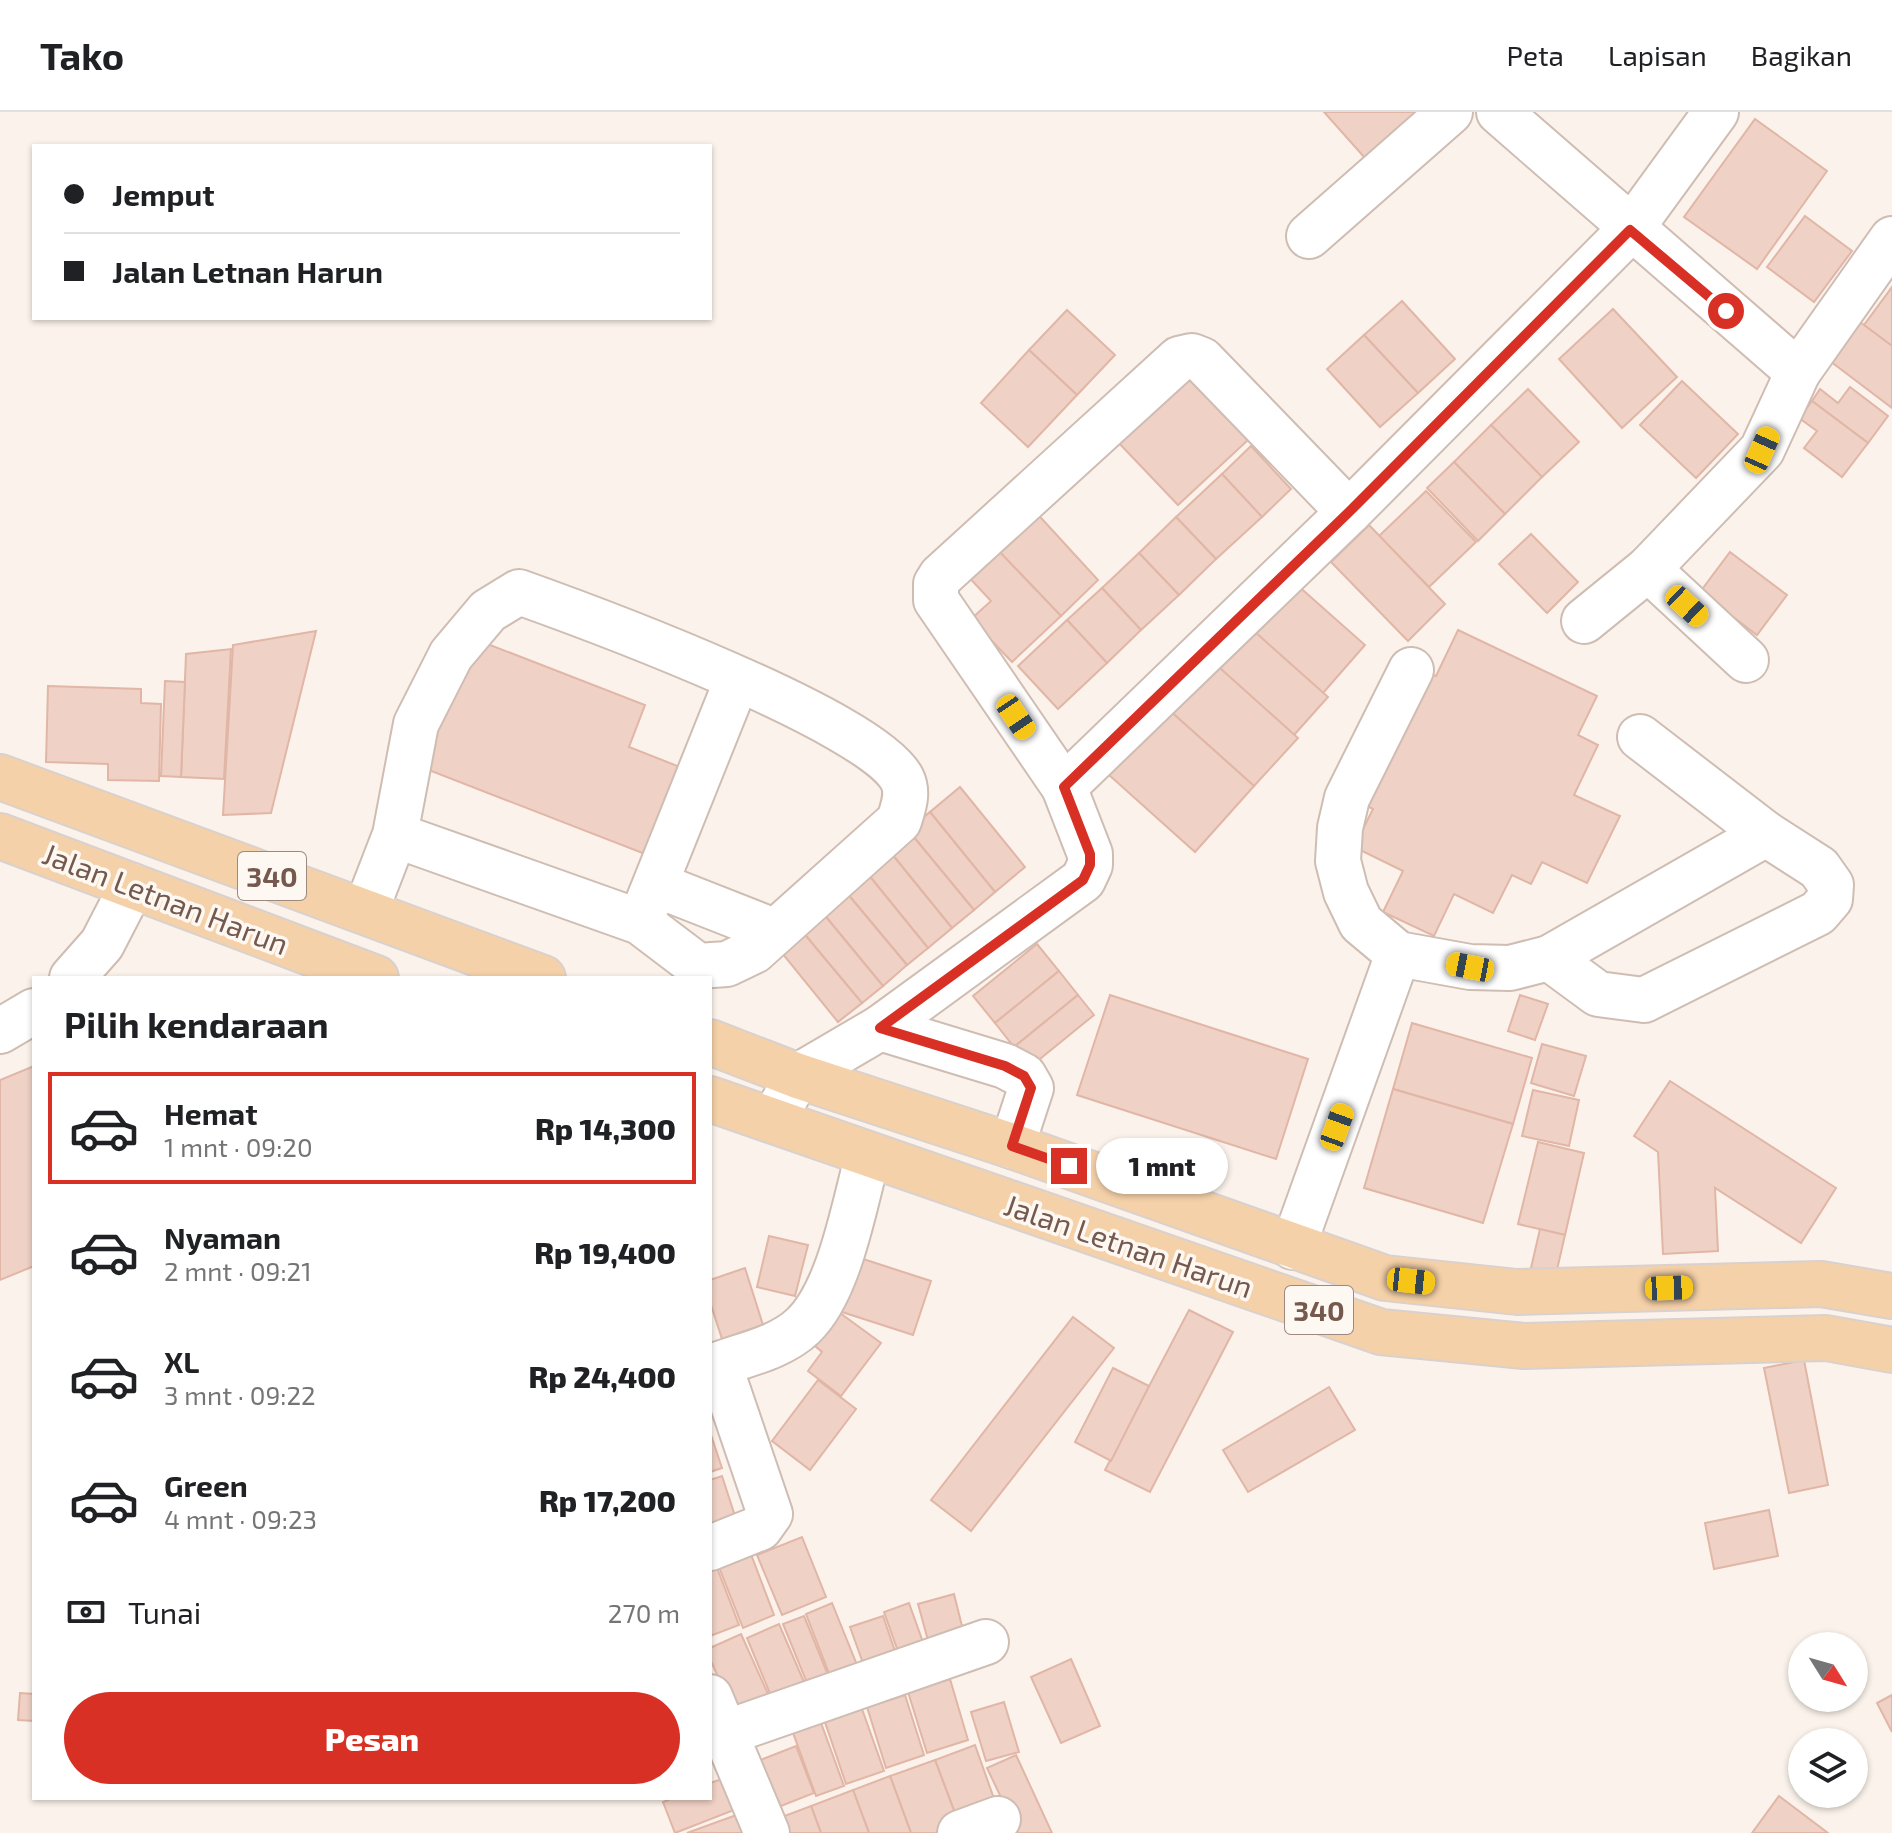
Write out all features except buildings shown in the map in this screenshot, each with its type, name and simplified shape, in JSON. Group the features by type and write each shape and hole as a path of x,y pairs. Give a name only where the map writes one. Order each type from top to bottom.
{"main road":[{"name":"Jalan Letnan Harun","path":"0,777 538,976"},
{"name":"Jalan Letnan Harun","path":"0,836 371,976"},
{"name":"Jalan Letnan Harun","path":"712,1043 798,1076 1012,1146 1385,1278 1517,1292 1821,1284 1892,1296"},
{"name":"Jalan Letnan Harun","path":"712,1100 1381,1332 1524,1346 1826,1338 1892,1350"}],"street":[{"path":"1309,236 1450,112"},
{"path":"1499,112 1630,230 1798,372"},
{"path":"1064,787 1349,512 1630,230 1716,112"},
{"path":"1584,621 1648,569 1762,450 1798,372 1888,253"},
{"path":"773,1120 798,1076 880,1028 1083,880 1090,865 1090,854 1064,787 936,600 936,584 941,576 1179,359 1192,356 1202,360 1349,512"},
{"path":"1648,569 1746,660"},
{"path":"366,910 395,835 416,724 451,655 488,611 519,592 803,707 883,757 902,779 906,794 899,821 739,960 696,972 649,904"},
{"path":"1411,670 1347,798 1340,828 1338,861 1346,892 1361,923 1398,954 1470,967 1510,968 1549,958 1766,834"},
{"path":"649,904 737,680"},
{"path":"1549,958 1598,994 1644,1000 1818,913 1832,892 1827,876 1766,834 1640,737"},
{"path":"395,835 649,904 774,931"},
{"path":"74,976 102,944 132,886"},
{"path":"1293,1247 1398,954"},
{"path":"0,1031 32,1012"},
{"path":"880,1028 1005,1066 1024,1076 1031,1088 1012,1146"},
{"path":"712,1547 760,1528 770,1514 715,1366 781,1342 802,1327 817,1309 840,1254 868,1155"},
{"path":"767,1833 718,1715 986,1642"}],"route":[{"path":"1069,1166 1012,1146 1031,1088 1024,1076 1005,1066 880,1028 1083,880 1090,865 1090,854 1064,787 1349,512 1630,230 1726,311"}]}
